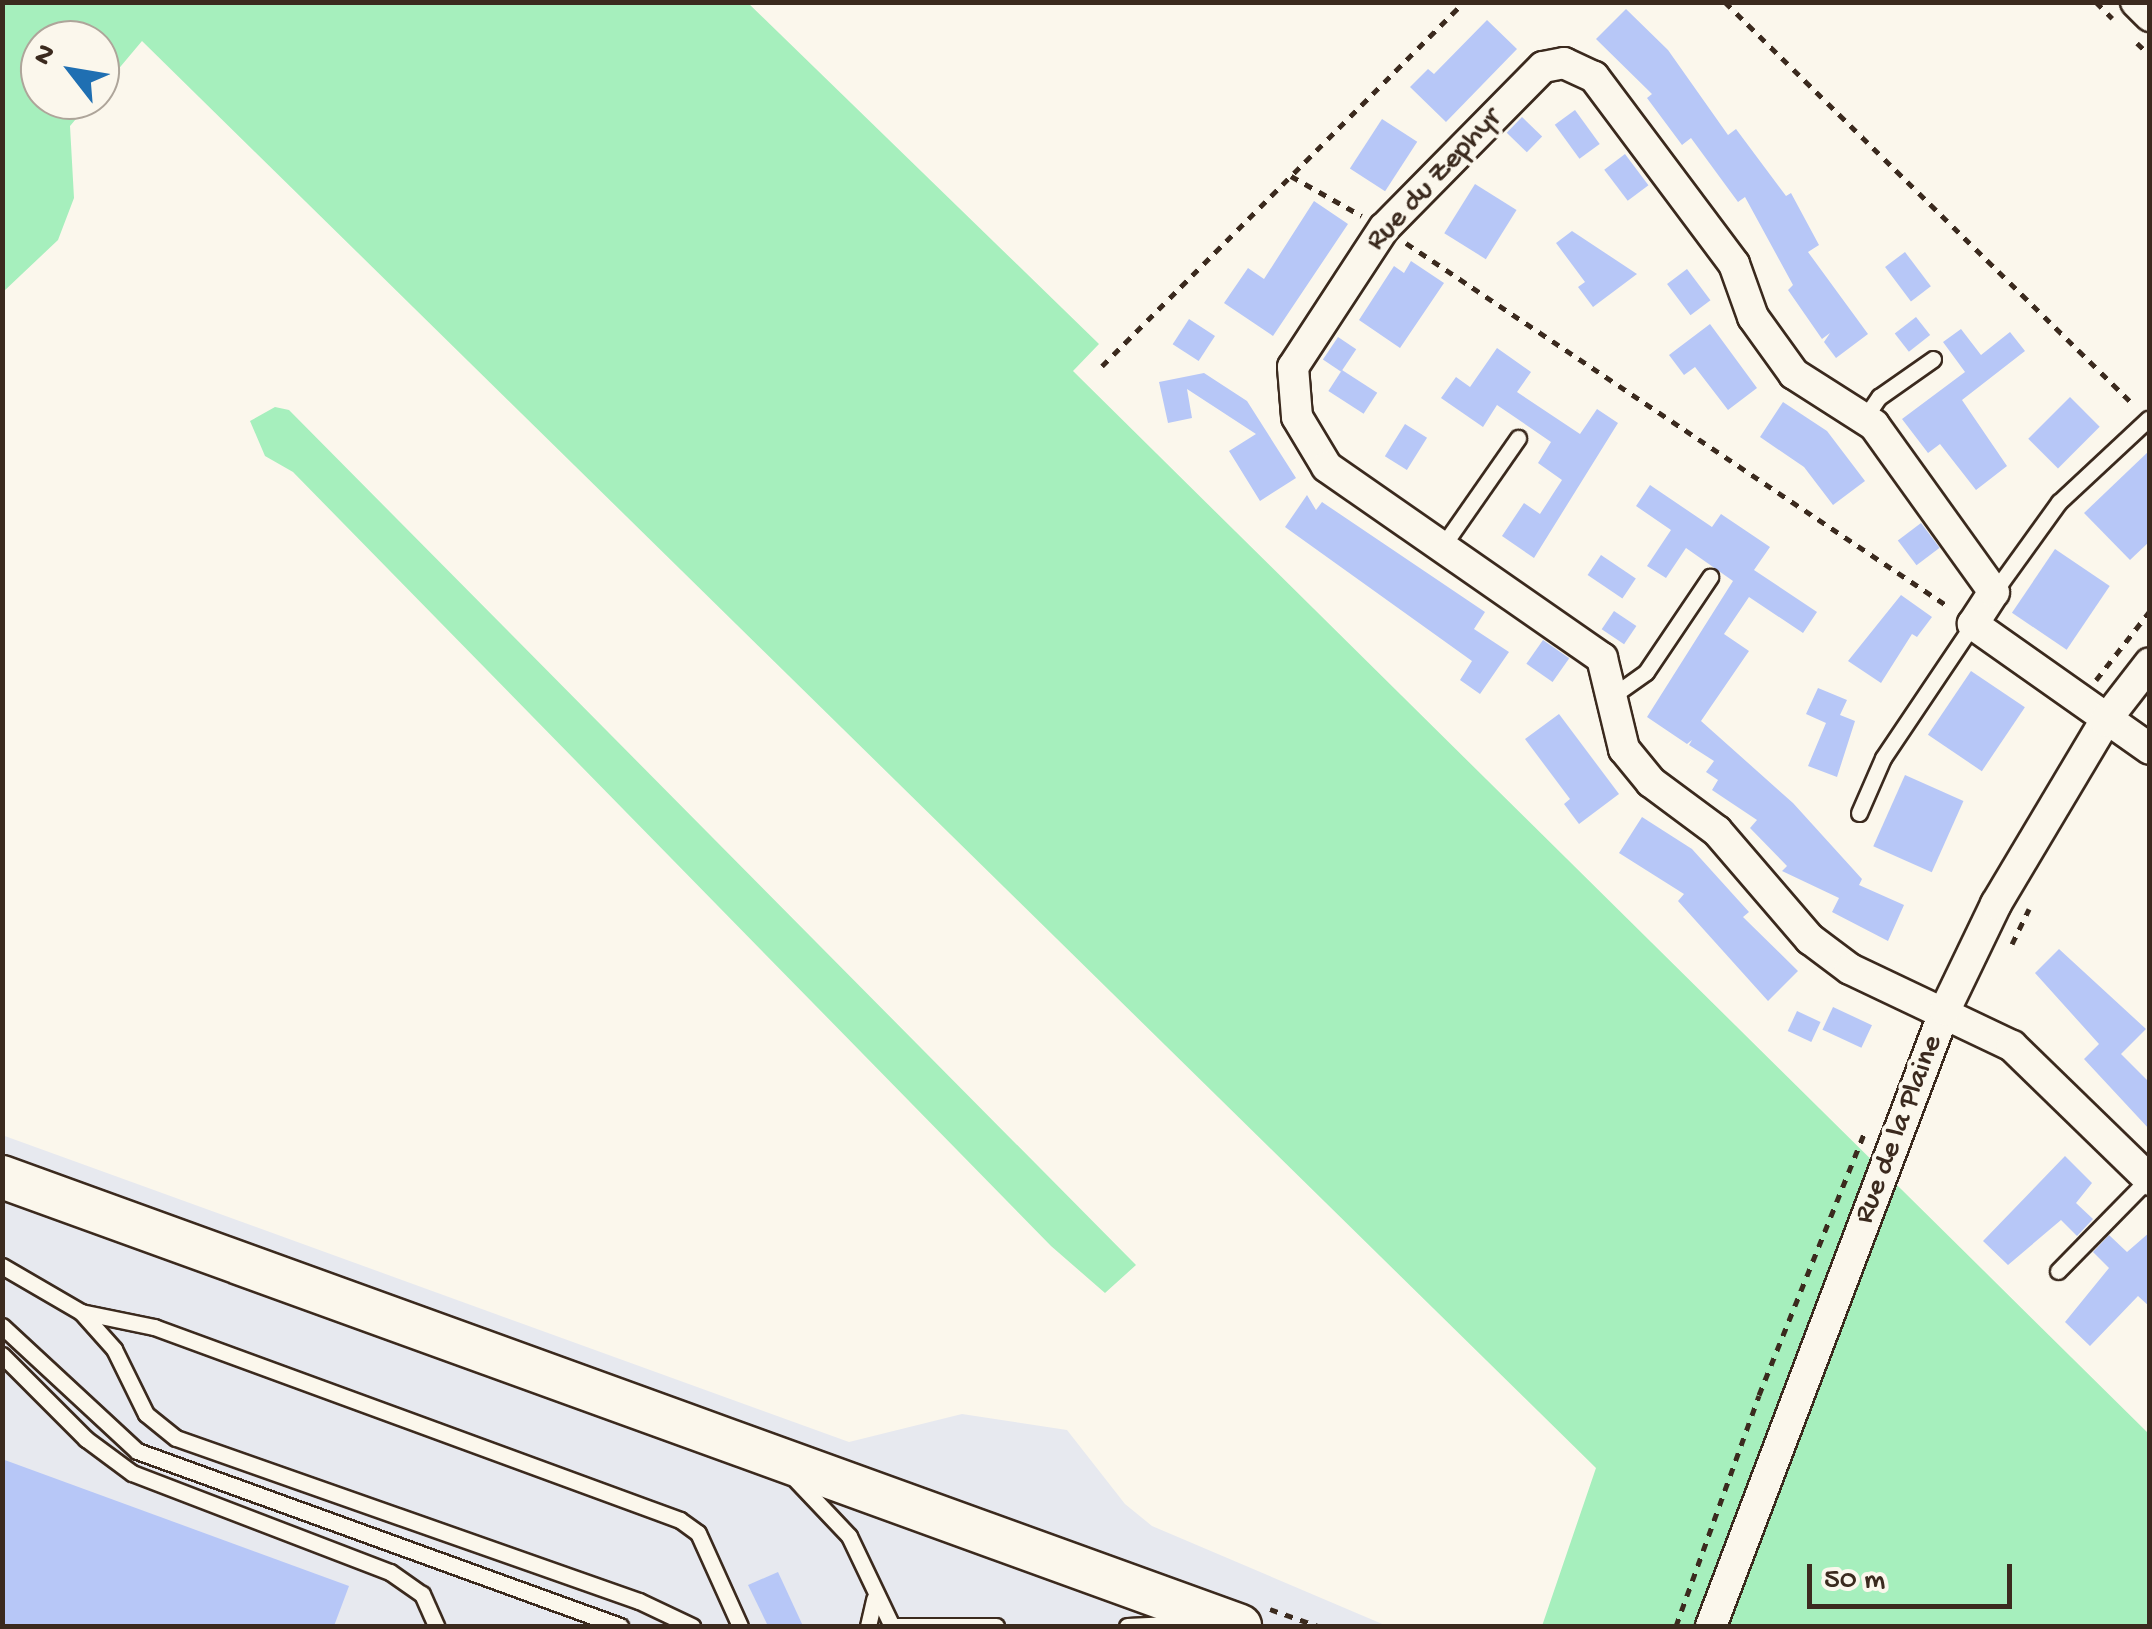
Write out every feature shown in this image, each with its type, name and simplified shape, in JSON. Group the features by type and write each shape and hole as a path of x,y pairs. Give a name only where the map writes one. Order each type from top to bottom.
{"street":[{"path":"2136,2 2150,16"},
{"name":"Rue du Zephyr","path":"1994,592 1864,419 1794,374 1753,317 1734,264 1594,77 1564,63 1543,67 1384,228 1293,367 1298,417 1327,468 1602,658 1624,749 1651,782 1717,831 1810,940 1850,969 1946,1010 2012,1046 2149,1179"},
{"path":"1994,592 1974,624 2150,750"},
{"name":"Rue de la Plaine","path":"1711,1626 1946,1010 1996,904 2105,721 2150,663"},
{"path":"2,1176 1233,1624"}],"lane":[{"path":"1864,419 1879,397 1933,359"},
{"path":"1994,592 2059,502 2148,419"},
{"path":"1442,547 1518,438"},
{"path":"1612,696 1646,672 1710,577"},
{"path":"1859,813 1883,758 1974,624"},
{"path":"2058,1271 2149,1179"},
{"path":"2,1266 81,1312 114,1349 146,1414 176,1438 639,1601 692,1626"},
{"path":"81,1312 154,1326 680,1520 698,1533 740,1626"},
{"path":"2,1326 137,1451 620,1626"},
{"path":"2,1355 108,1458 157,1484 390,1572 422,1594 436,1626"},
{"path":"762,1452 834,1515 858,1553 874,1599 895,1626 996,1626"},
{"path":"868,1626 874,1599"},
{"path":"1127,1626 1233,1624"}],"path":[{"path":"1102,366 1464,2"},
{"path":"1724,2 2148,419"},
{"path":"1291,176 1384,228 1974,624"},
{"path":"2080,701 2150,611"},
{"path":"2005,958 2030,907"}],"shaded area":[{"path":"2,1135 849,1442 962,1414 1067,1430 1125,1504 1152,1526 1387,1626 3,1626"}],"green space":[{"path":"3,3 748,3 1099,344 1073,371 2149,1434 2149,1626 1542,1626 1596,1468 142,41 120,67 120,20 20,20 20,120 75,120 70,126 74,198 58,240 3,292"},
{"path":"275,407 289,410 1136,1265 1105,1293 1051,1246 293,472 265,456 250,421"}],"building":[{"path":"1626,9 1668,50 1728,135 1736,129 1786,196 1791,193 1819,245 1808,252 1868,334 1836,358 1824,342 1830,333 1822,339 1788,290 1793,285 1745,197 1738,202 1691,138 1682,145 1647,98 1652,94 1596,39"},
{"path":"1487,20 1517,49 1446,122 1410,87 1428,69 1434,74"},
{"path":"1575,110 1600,144 1579,159 1555,125"},
{"path":"1522,117 1542,136 1527,152 1507,133"},
{"path":"1382,119 1417,142 1385,191 1350,168"},
{"path":"1625,154 1648,185 1628,201 1604,170"},
{"path":"1475,184 1517,210 1486,259 1444,233"},
{"path":"1314,201 1348,224 1273,336 1224,303 1248,268 1264,279"},
{"path":"1572,231 1637,274 1593,307 1578,287 1585,282 1556,243"},
{"path":"1905,252 1931,286 1911,301 1885,267"},
{"path":"1411,261 1444,283 1400,348 1359,320 1394,266 1404,273"},
{"path":"1687,269 1710,300 1691,315 1667,284"},
{"path":"1916,317 1930,335 1909,352 1895,334"},
{"path":"1189,319 1215,336 1199,361 1173,344"},
{"path":"1710,324 1757,388 1728,410 1695,367 1684,375 1669,355"},
{"path":"1961,329 1981,355 2010,332 2025,351 1962,400 2007,466 1976,490 1940,444 1928,453 1902,419 1965,372 1943,342"},
{"path":"1338,337 1356,349 1341,372 1323,359"},
{"path":"1497,348 1531,372 1517,392 1580,434 1597,409 1618,423 1534,558 1502,536 1524,503 1540,514 1562,480 1538,463 1551,442 1497,405 1483,427 1441,398 1456,377 1470,387"},
{"path":"1342,370 1377,393 1364,414 1328,391"},
{"path":"1204,373 1247,401 1296,478 1260,501 1229,451 1256,434 1187,389 1192,418 1168,423 1159,382"},
{"path":"2070,397 2100,427 2058,468 2028,439"},
{"path":"1783,402 1827,431 1865,481 1833,505 1804,467 1760,437"},
{"path":"1405,424 1427,438 1407,470 1385,456"},
{"path":"2150,450 2150,541 2130,560 2084,513"},
{"path":"1650,485 1712,527 1721,514 1770,547 1754,570 1817,612 1803,633 1749,597 1724,634 1749,651 1701,721 1793,803 1862,879 1859,885 1904,905 1888,941 1832,912 1839,898 1782,871 1787,866 1750,828 1757,820 1712,790 1718,780 1706,772 1714,761 1689,745 1692,740 1687,744 1647,717 1733,581 1686,548 1666,578 1647,566 1671,530 1636,506"},
{"path":"1307,495 1316,510 1322,502 1485,612 1474,629 1509,652 1480,694 1460,680 1472,661 1285,527"},
{"path":"1921,523 1940,548 1916,565 1898,540"},
{"path":"2055,549 2110,586 2067,650 2012,613"},
{"path":"1601,555 1636,578 1622,598 1588,575"},
{"path":"1901,595 1932,617 1917,637 1912,634 1881,683 1848,661"},
{"path":"1614,611 1636,626 1624,644 1602,629"},
{"path":"1543,640 1569,658 1553,682 1526,664"},
{"path":"1971,671 2025,707 1982,771 1928,735"},
{"path":"1818,688 1847,700 1840,715 1855,721 1837,777 1808,766 1826,723 1806,714"},
{"path":"1559,714 1619,794 1579,824 1564,804 1570,799 1525,739"},
{"path":"1905,775 1963,801 1932,872 1873,846"},
{"path":"1642,817 1692,849 1749,912 1743,917 1798,971 1768,1001 1678,901 1684,894 1619,853"},
{"path":"2059,949 2146,1029 2121,1054 2150,1083 2150,1130 2084,1059 2099,1044 2035,973"},
{"path":"1833,1007 1872,1025 1861,1048 1822,1030"},
{"path":"1797,1011 1821,1022 1811,1042 1788,1031"},
{"path":"2065,1156 2092,1183 2076,1203 2093,1219 2077,1236 2061,1220 2008,1265 1983,1241"},
{"path":"2150,1232 2150,1307 2138,1296 2090,1346 2065,1322 2109,1268 2093,1252 2109,1235 2127,1252"},
{"path":"2,1459 349,1586 334,1626 2,1626"},
{"path":"778,1572 803,1626 768,1626 748,1585"}]}
